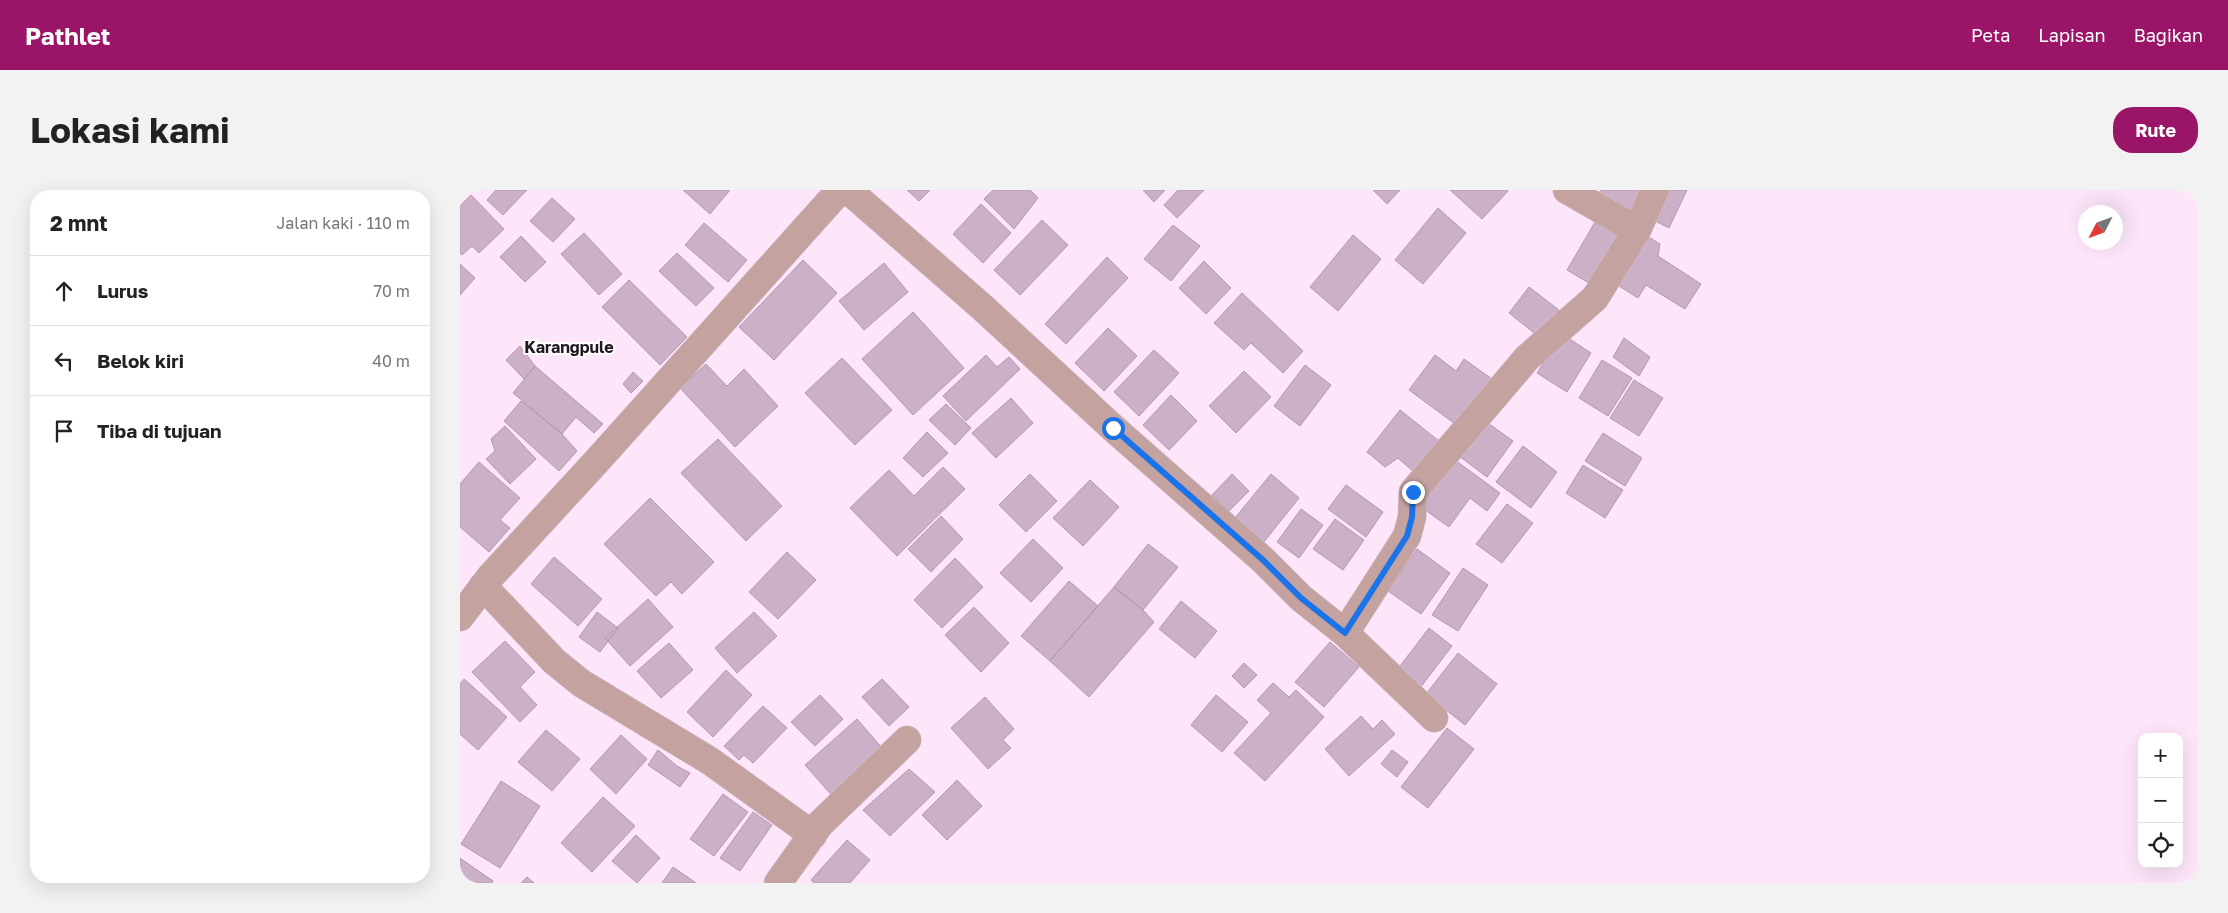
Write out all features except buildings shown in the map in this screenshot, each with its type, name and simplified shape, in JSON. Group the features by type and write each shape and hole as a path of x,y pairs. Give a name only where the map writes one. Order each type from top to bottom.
{"street":[{"path":"460,617 483,586 840,190"},
{"path":"848,190 982,306 1113,428 1263,560 1301,598 1345,633 1434,718"},
{"path":"1567,190 1637,230"},
{"path":"1345,633 1407,536 1412,517 1413,492 1527,358 1595,298 1637,230 1655,190"},
{"path":"483,586 554,661 582,683 710,761 813,835"},
{"path":"778,883 820,824 907,740"}],"district":[{"name":"Karangpule","path":"569,347"}],"route":[{"path":"1113,428 1263,560 1301,598 1345,633 1407,536 1412,517 1413,492"}]}
